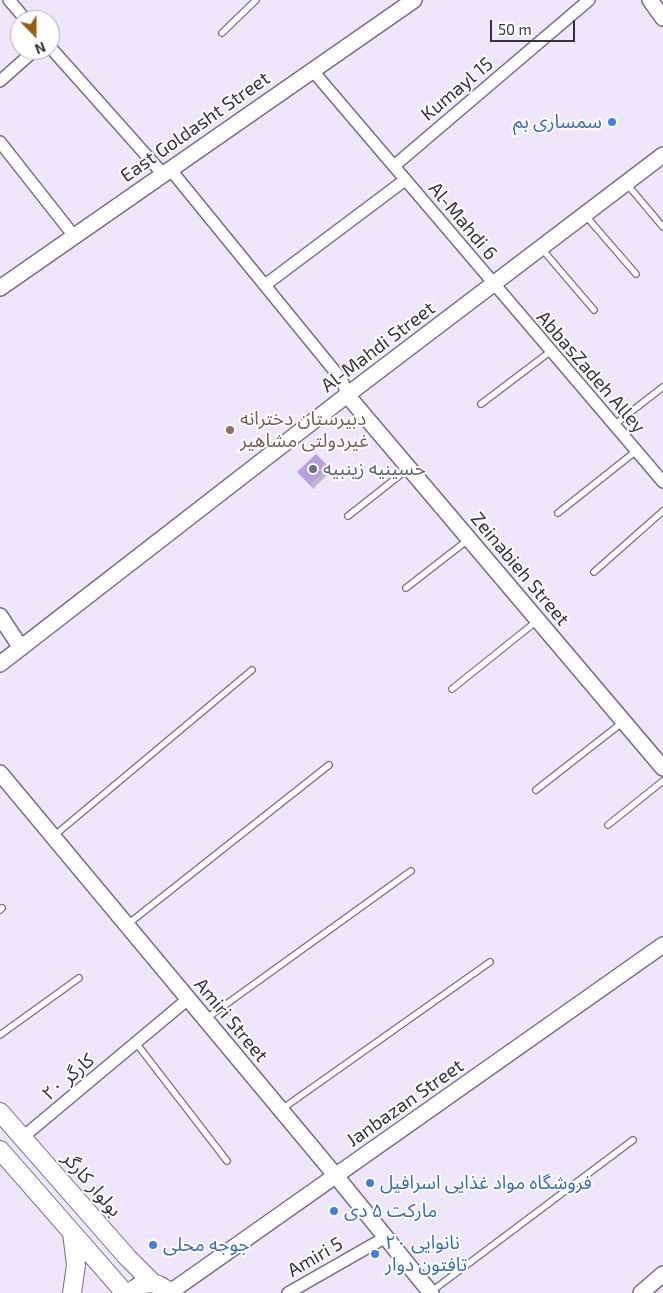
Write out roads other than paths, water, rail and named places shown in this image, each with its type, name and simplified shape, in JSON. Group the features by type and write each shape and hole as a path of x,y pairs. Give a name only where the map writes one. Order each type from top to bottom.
{"main road":[{"name":"بولوار کارگر","path":"0,1112 127,1257 153,1283 161,1286 169,1293"},
{"path":"0,1150 126,1293"},
{"path":"72,1232 76,1265 72,1293"},
{"path":"131,1293 141,1285 153,1283"}],"street":[{"path":"9,0 18,10"},
{"name":"East Goldasht Street","path":"0,288 414,0"},
{"name":"Kumayl 15","path":"394,166 589,0"},
{"path":"650,0 663,18"},
{"path":"60,58 166,172 265,285 342,380 347,395"},
{"path":"0,81 24,60"},
{"name":"Al-Mahdi 6","path":"312,70 493,284"},
{"path":"0,142 74,236"},
{"name":"Al-Mahdi Street","path":"0,664 347,395 663,155"},
{"path":"265,285 405,180"},
{"name":"AbbasZadeh Alley","path":"493,284 663,482"},
{"name":"Zeinabieh Street","path":"347,395 663,768"},
{"path":"0,616 22,648"},
{"name":"Amiri Street","path":"0,773 336,1176 430,1293"},
{"name":"Janbazan Street","path":"169,1293 662,949"},
{"name":"کارگر ۲۰","path":"23,1137 188,999"},
{"name":"Amiri 5","path":"288,1293 386,1238"},
{"path":"641,1293 663,1274"}],"lane":[{"path":"222,34 256,0"},
{"path":"626,183 663,227"},
{"path":"585,214 636,274"},
{"path":"541,248 594,310"},
{"path":"481,404 551,351"},
{"path":"614,425 663,387"},
{"path":"558,513 636,451"},
{"path":"348,516 409,468"},
{"path":"594,572 663,511"},
{"path":"406,588 469,539"},
{"path":"452,689 538,620"},
{"path":"53,837 252,670"},
{"path":"536,790 623,722"},
{"path":"126,925 329,765"},
{"path":"608,825 663,782"},
{"path":"205,1020 411,871"},
{"path":"280,1110 490,962"},
{"path":"0,1035 79,978"},
{"path":"136,1043 227,1162"},
{"path":"430,1293 633,1140"}],"place":[{"name":"سمساری بم","path":"612,122"},
{"name":"دبیرستان دخترانه غیردولتی مشاهیر","path":"230,430"},
{"name":"حسینیه زینبیه","path":"313,469"},
{"name":"فروشگاه مواد غذایی اسرافیل","path":"370,1183"},
{"name":"مارکت ۵ دی","path":"334,1211"},
{"name":"جوجه محلی","path":"153,1245"},
{"name":"نانوایی ۲۰ تافتون دوار","path":"375,1254"}]}
